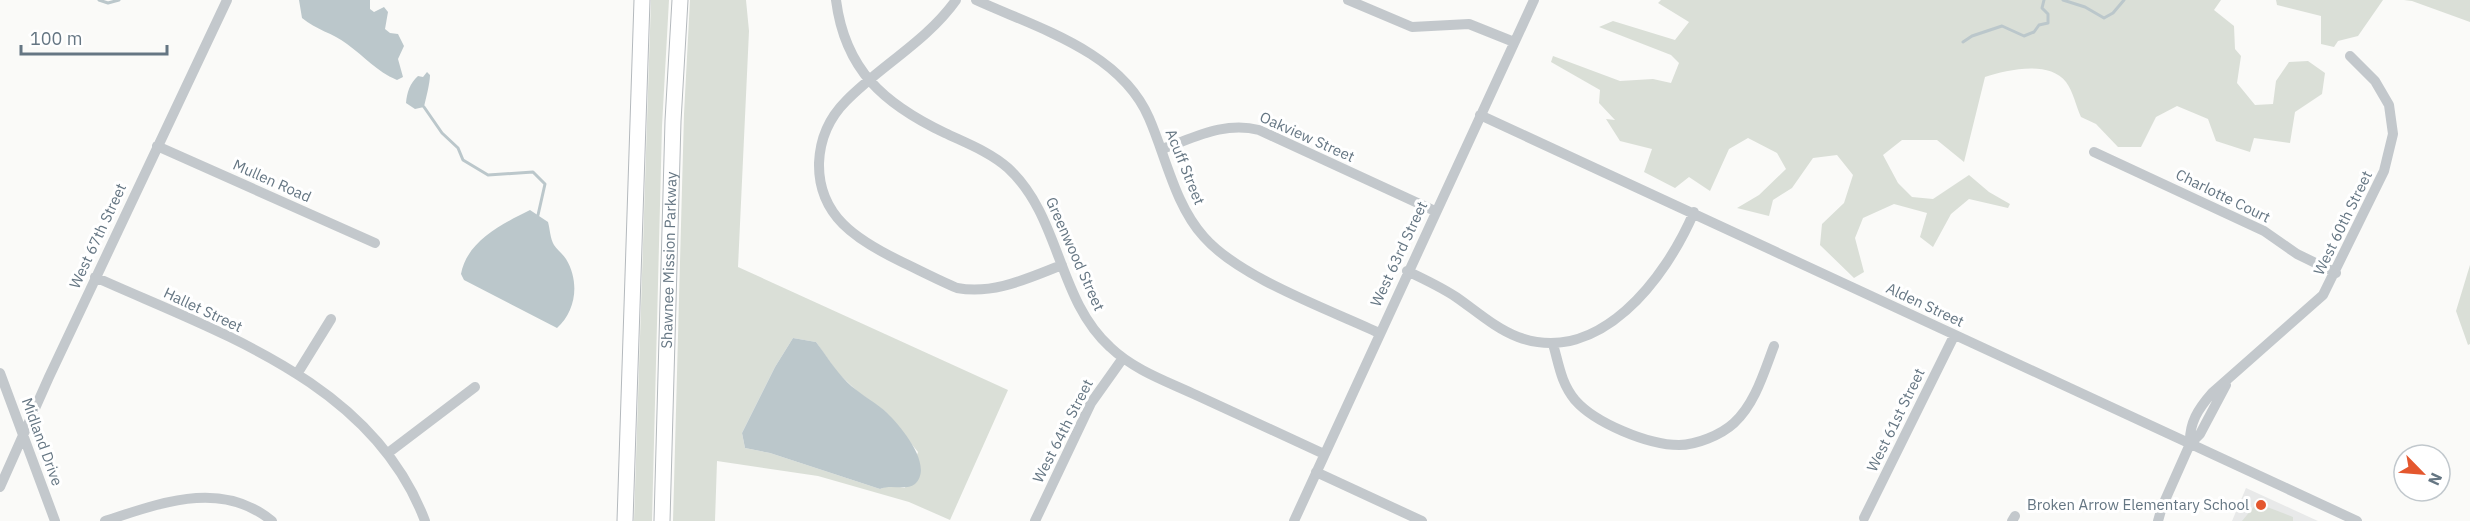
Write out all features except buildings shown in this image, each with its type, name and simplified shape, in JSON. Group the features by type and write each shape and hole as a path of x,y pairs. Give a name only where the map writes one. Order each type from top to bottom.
{"highway":[{"path":"625,521 642,0"},
{"name":"Shawnee Mission Parkway","path":"662,521 674,98 680,0"}],"street":[{"name":"West 67th Street","path":"0,487 95,277 227,0"},
{"name":"Greenwood Street","path":"836,0 849,50 870,80 895,107 989,154 1023,183 1044,216 1082,312 1093,329 1123,358 1141,370 1324,454"},
{"path":"956,0 927,32 847,100 828,124 820,149 821,186 835,217 847,230 874,248 943,282 972,291 998,288 1062,265"},
{"name":"Acuff Street","path":"976,0 1075,46 1115,71 1144,108 1186,212 1203,237 1220,253 1248,272 1379,333"},
{"path":"1348,0 1412,27 1469,24 1481,26 1514,42"},
{"name":"West 63rd Street","path":"1294,521 1407,271 1534,0"},
{"name":"West 60th Street","path":"2158,521 2190,444 2200,434 2232,376 2318,302 2336,273 2384,171 2392,134 2389,105 2368,72 2350,56"},
{"name":"Alden Street","path":"1480,115 1694,212 1954,336 2357,521"},
{"name":"Oakview Street","path":"1162,150 1216,130 1245,127 1259,130 1435,211"},
{"name":"Mullen Road","path":"158,146 375,243"},
{"name":"Charlotte Court","path":"2094,152 2264,231 2297,255 2336,273"},
{"path":"1407,271 1443,288 1516,337 1553,344 1568,343 1598,330 1652,284 1676,251 1694,212"},
{"name":"Hallet Street","path":"95,277 230,338 297,374 352,414 388,453 407,483 425,521"},
{"path":"297,374 331,319"},
{"name":"West 61st Street","path":"1864,518 1954,336"},
{"path":"1553,344 1565,384 1584,408 1603,421 1648,440 1681,446 1701,441 1733,424 1755,394 1774,346"},
{"name":"West 64th Street","path":"1035,521 1090,403 1123,358"},
{"name":"Midland Drive","path":"0,373 55,521"},
{"path":"388,453 475,387"},
{"path":"1316,472 1422,521"},
{"path":"105,521 177,500 206,496 245,504 272,521"}],"shaded area":[{"path":"299,0 370,0 370,9 374,12 384,7 388,12 385,29 390,33 398,34 404,46 398,59 403,77 397,80 390,76 342,40 307,22 302,18"},
{"path":"651,0 669,0 662,126 652,521 634,521"},
{"path":"690,0 746,0 749,31 738,267 1008,390 950,520 909,502 818,476 717,461 715,521 673,521 684,114","holes":["793,338 816,342 837,372 858,392 885,411 918,452 905,488 890,485 880,489 770,453 745,448 742,433 775,367"]},
{"path":"1661,0 2221,0 2214,10 2234,26 2235,49 2241,56 2237,83 2255,105 2273,104 2276,81 2289,62 2308,61 2325,73 2322,94 2295,112 2290,143 2254,138 2250,152 2216,141 2208,119 2177,106 2156,117 2141,147 2118,147 2096,124 2081,117 2073,94 2059,75 2039,69 2027,69 1985,77 1964,162 1937,140 1902,140 1883,155 1898,183 1912,197 1933,199 1969,175 1989,192 2010,204 2008,208 1969,199 1951,214 1933,247 1920,237 1927,213 1894,204 1863,218 1855,238 1864,272 1854,278 1820,245 1822,224 1844,203 1853,175 1837,155 1813,158 1792,188 1773,200 1769,216 1737,208 1759,195 1786,169 1777,153 1748,138 1729,149 1710,191 1689,177 1675,188 1644,172 1652,149 1620,141 1606,119 1615,120 1599,103 1600,90 1551,62 1553,56 1620,81 1653,79 1671,83 1679,63 1671,55 1599,27 1613,21 1675,40 1689,22 1658,3"},
{"path":"2276,0 2383,0 2358,36 2338,41 2334,47 2321,44 2321,16 2277,5"},
{"path":"2404,0 2470,0 2470,22 2412,1"},
{"path":"427,72 430,78 424,107 415,109 406,103 408,91 418,76 423,77"},
{"path":"530,210 548,222 555,247 566,259 573,277 572,305 557,328 464,280 461,274 470,252 478,243 508,221"},
{"path":"2470,265 2470,344 2468,345 2456,311"},
{"path":"793,338 816,342 847,382 884,410 898,425 913,445 921,466 920,476 915,484 907,487 880,489 770,453 745,448 742,433 775,367"},
{"name":"Broken Arrow Elementary School","path":"2246,488 2318,521 2232,521"},
{"path":"2257,503 2293,517 2293,521 2242,521"}],"waterway":[{"path":"99,0 108,3 119,0"},
{"path":"1963,42 1972,36 2002,26 2024,36 2034,32 2039,25 2048,23 2048,14 2042,8 2044,0"},
{"path":"2063,0 2085,7 2104,18 2113,13 2124,0"},
{"path":"424,107 442,133 458,148 463,160 488,175 533,172 545,184 538,215"}],"place":[{"name":"Broken Arrow Elementary School","path":"2261,505"}]}
